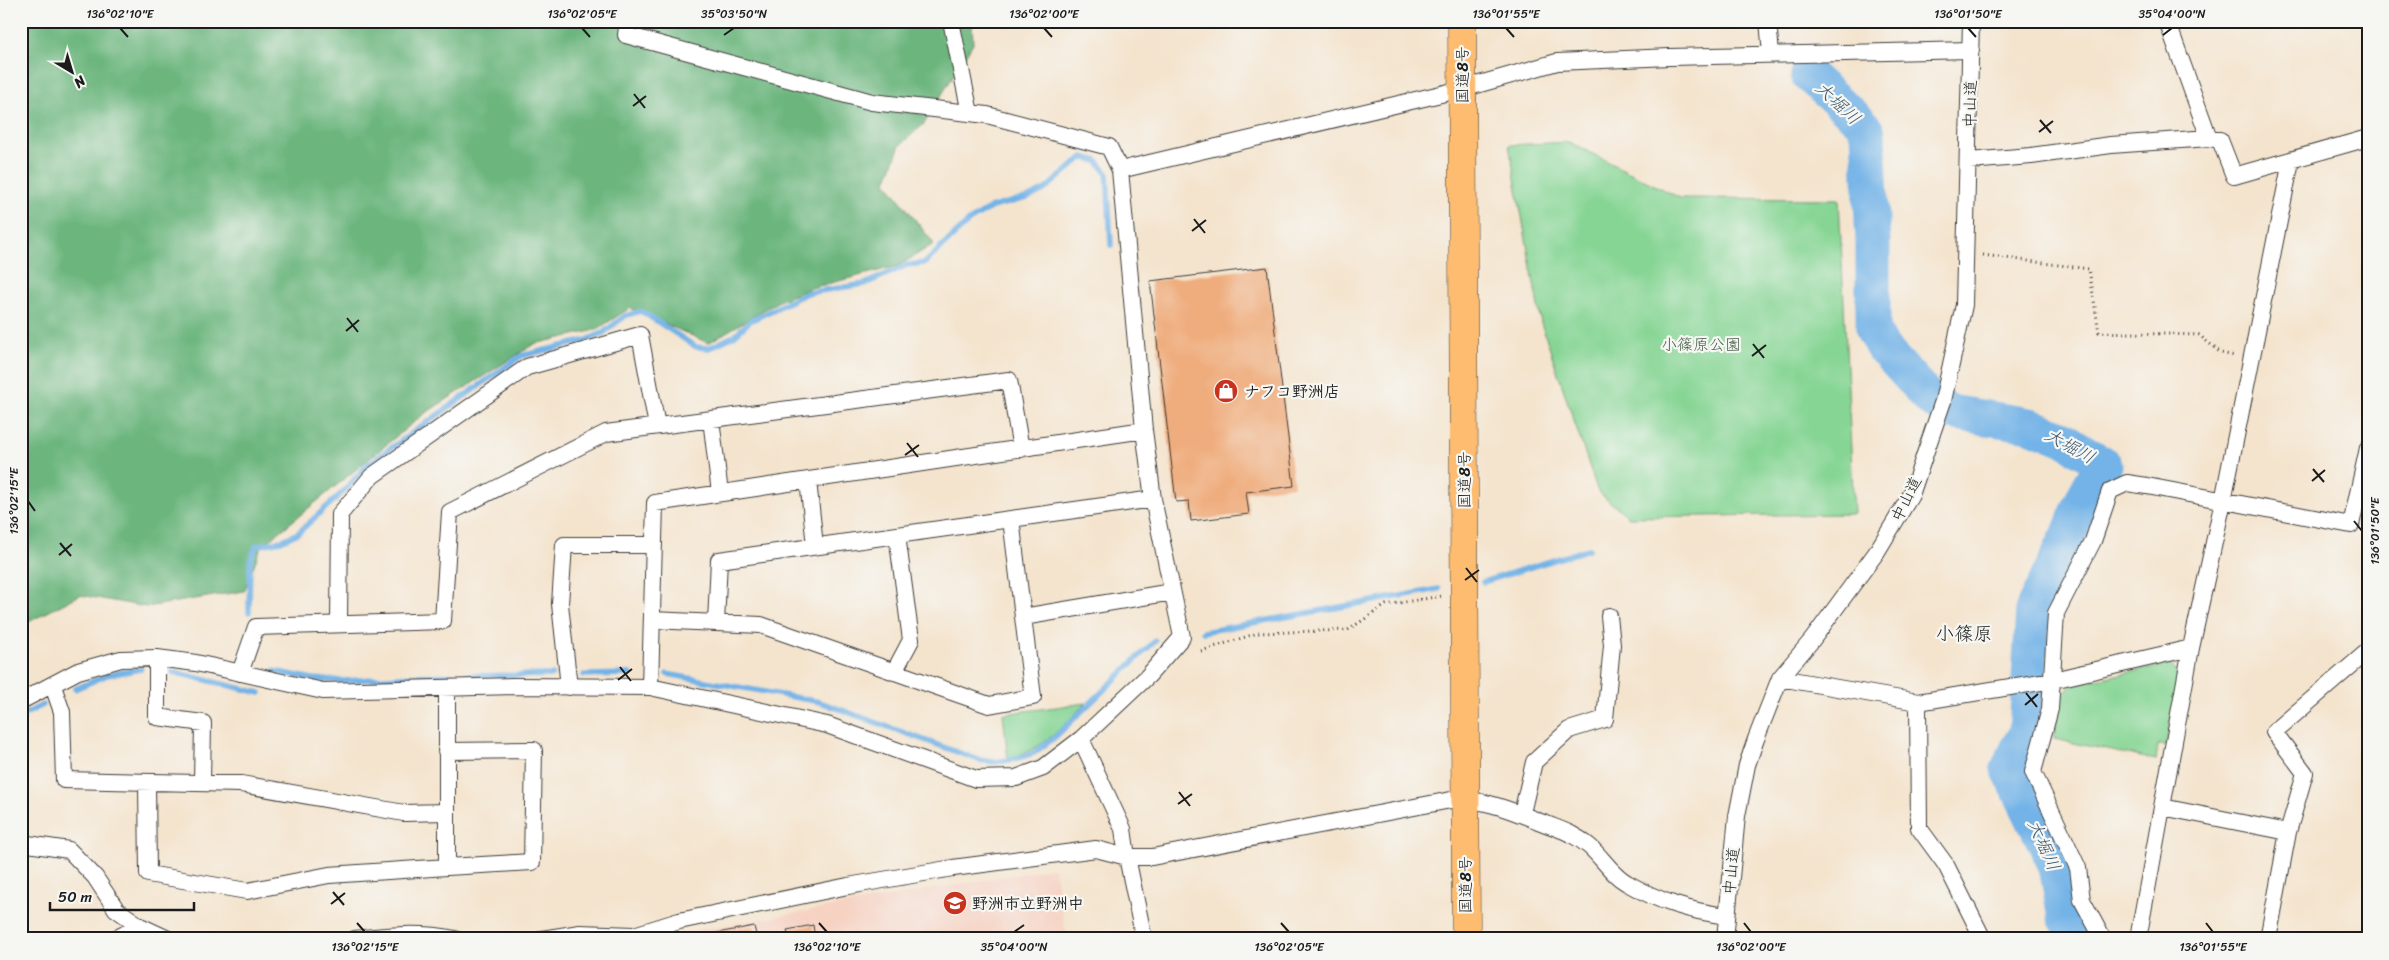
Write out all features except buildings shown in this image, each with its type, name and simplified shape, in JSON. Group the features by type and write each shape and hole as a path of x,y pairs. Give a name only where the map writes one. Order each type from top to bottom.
{"highway":[{"name":"国道8号","path":"1462,21 1466,939"}],"street":[{"path":"21,701 53,686 78,671 121,659 157,658 196,663 323,691 650,687 827,725 976,779 1016,778 1043,768 1081,739 1148,676 1182,637 1153,498 1144,430 1120,170 1109,147 987,115 872,102 626,34 628,21"},
{"path":"950,21 970,113"},
{"path":"1768,21 1771,54"},
{"name":"中山道","path":"1725,939 1737,816 1747,765 1780,678 1812,640 1876,553 1911,495 1941,408 1964,304 1971,21"},
{"path":"2167,21 2209,138"},
{"path":"1120,170 1462,89 1557,62 1771,54 1971,50"},
{"path":"1969,161 2031,156 2111,145 2209,138 2220,140 2234,176 2368,138"},
{"path":"2138,939 2191,648 2223,502 2291,161"},
{"path":"339,624 340,514 372,476 526,366 640,335 657,426"},
{"path":"240,674 256,627 443,621 450,512 606,433 1009,380 1021,449"},
{"path":"711,419 720,493"},
{"path":"650,687 655,503 1144,430"},
{"path":"2102,939 2082,900 2078,868 2033,772 2050,709 2047,681 2056,614 2092,541 2110,491 2127,483 2351,525 2368,448"},
{"path":"808,480 815,546"},
{"path":"716,623 719,560 1153,498"},
{"path":"652,620 761,625 989,705 1033,697 1011,519"},
{"path":"894,672 911,640 897,535"},
{"path":"569,687 560,604 564,545 654,545"},
{"path":"1023,617 1172,592"},
{"path":"1522,813 1534,762 1569,730 1605,719 1612,645 1609,616"},
{"path":"1780,678 1918,702 2047,681 2191,648"},
{"path":"2268,939 2288,832 2305,773 2274,732 2368,651"},
{"path":"157,658 157,717 203,724 202,783"},
{"path":"53,686 62,712 64,780 241,784 404,813 446,812"},
{"path":"447,689 447,867"},
{"path":"1918,702 1920,828 1946,865 1983,939"},
{"path":"1081,739 1124,829 1127,857 1144,939"},
{"path":"148,782 148,874 247,891 329,875 532,862 534,750 446,751"},
{"path":"542,939 580,933 632,937 679,921 848,886 954,868 1096,849 1127,857 1152,857 1442,801 1465,799 1478,800 1522,813 1567,830 1589,847 1625,882 1659,899 1694,912 1727,916"},
{"path":"2162,807 2288,832"},
{"path":"21,843 69,850 96,876 116,908 140,926 168,939"},
{"path":"115,939 140,926"},
{"path":"355,939 384,935 432,934 455,939"}],"path":[{"path":"1966,253 2089,269 2099,332 2199,335 2221,353 2250,359"},
{"path":"1201,651 1258,633 1348,630 1386,605 1450,595"}],"shaded area":[{"name":"野洲市立野洲中","path":"1054,868 1067,939 647,939"}],"green space":[{"path":"21,21 972,21 973,43 924,124 900,145 886,182 934,244 898,266 811,288 779,301 708,343 630,308 596,330 534,344 424,414 261,547 244,591 146,607 80,595 27,623 21,622"},
{"name":"小篠原公園","path":"1569,142 1680,198 1839,199 1854,514 1629,517 1598,492 1541,323 1509,145"},
{"path":"2170,664 2179,675 2166,745 2158,745 2156,760 2054,739 2060,697 2073,684"},
{"path":"1086,703 1051,737 1032,750 1008,759 1003,714"}],"waterway":[{"name":"大堀川","path":"1808,75 1861,122 1868,133 1873,243 1873,330 1882,347 1931,400 1950,412 2030,425 2064,439 2105,465 2095,476 2084,496 2068,536 2033,608 2026,732 2008,768 2056,866 2065,917 2078,939"},
{"path":"249,612 250,561 256,546 281,541 298,533 343,492 367,465 521,356 587,340 603,333 625,316 641,311 696,347 709,348 734,336 750,321 807,293 865,284 907,265 925,263 969,221 992,207 1027,198 1044,190 1083,157 1097,161 1107,173 1111,245"},
{"path":"1483,582 1589,549"},
{"path":"1203,632 1439,589"},
{"path":"667,674 820,702 979,760 995,762 1015,759 1034,753 1055,737 1155,641"},
{"path":"75,689 107,675 141,669"},
{"path":"274,671 313,679 344,681 416,676 552,675"},
{"path":"173,672 260,693"},
{"path":"584,675 630,674"},
{"path":"21,716 43,705"}],"place":[{"name":"ナフコ野洲店","path":"1226,391"},
{"name":"野洲市立野洲中","path":"955,903"}],"district":[{"name":"小篠原","path":"1964,633"}]}
